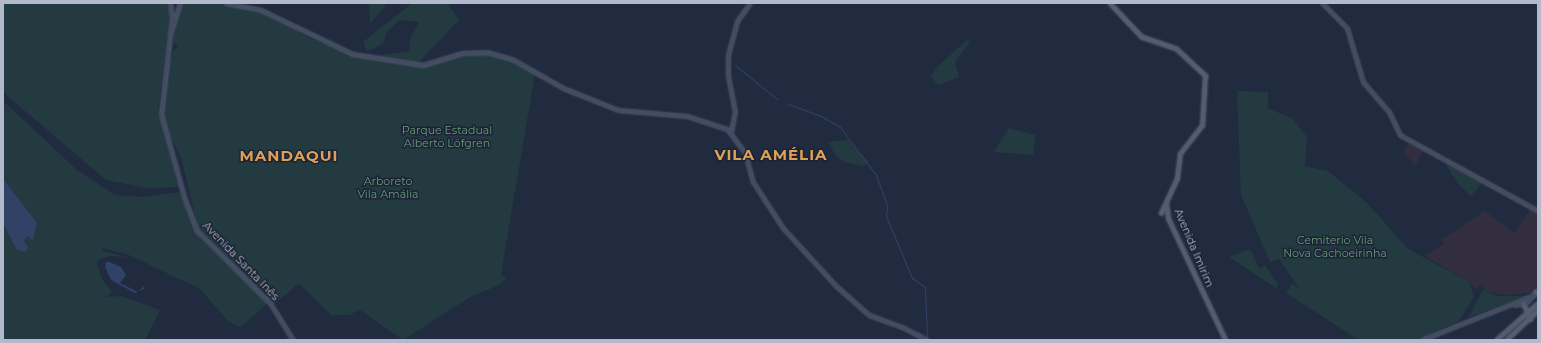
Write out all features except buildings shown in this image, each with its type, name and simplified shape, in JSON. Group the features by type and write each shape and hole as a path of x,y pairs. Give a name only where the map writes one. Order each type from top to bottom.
{"main road":[{"name":"Avenida Santa Inês","path":"170,3 170,28 162,120 171,140 181,188 196,228 270,303 293,340"},
{"path":"169,36 175,24 180,3"},
{"path":"226,3 261,10 353,54 418,65 462,53 487,52 512,59 562,88 618,110 687,116 705,120 731,132 747,156 753,182 783,228 835,285 869,315 900,326 927,340"},
{"path":"731,132 735,112 728,75 728,55 738,21 750,3"},
{"name":"Avenida Imirim","path":"1110,3 1142,37 1177,49 1206,76 1202,126 1181,154 1178,179 1167,203 1171,223 1226,340"},
{"path":"1323,3 1348,28 1364,82 1390,112 1396,130 1415,144 1538,211"},
{"path":"170,28 175,24"},
{"path":"1162,213 1167,203"},
{"path":"1510,306 1524,304 1537,292"},
{"path":"1421,340 1510,306 1537,292"},
{"path":"1524,304 1531,319"},
{"path":"1497,340 1538,304"},
{"path":"1507,340 1537,313"}],"shaded area":[{"path":"1409,143 1423,151 1416,166 1403,152"},
{"path":"1530,210 1538,215 1538,283 1532,293 1504,295 1488,292 1481,286 1475,289 1470,282 1425,256 1444,244 1441,240 1485,211 1514,233"}],"green space":[{"path":"3,3 167,3 170,13 169,27 158,110 178,187 147,188 106,180 3,92"},
{"name":"Parque Estadual Alberto Löfgren","path":"180,3 217,3 265,9 307,37 363,57 418,65 467,52 481,52 508,58 535,73 501,274 507,278 497,286 470,297 403,340 360,310 349,315 331,315 299,283 273,305 199,232 181,157 162,121 164,82 174,49 176,51 178,45 173,42"},
{"path":"369,3 387,3 371,23 370,23"},
{"path":"412,3 447,3 459,20 418,63 376,56 409,51 411,36 419,22 399,20 386,33 383,44 367,51 363,42"},
{"path":"967,40 970,42 955,62 959,77 938,85 931,77 937,67"},
{"name":"Cemiterio Vila Nova Cachoeirinha","path":"1237,91 1268,92 1268,108 1293,119 1307,137 1305,166 1328,171 1367,203 1408,249 1470,282 1474,297 1459,321 1415,340 1359,340 1286,293 1292,284 1299,288 1279,259 1270,262 1241,195"},
{"path":"3,101 77,170 115,195 144,197 179,192 200,239 268,303 240,327 228,321 200,289 129,255 103,248 102,251 127,257 109,256 99,259 97,264 102,279 112,292 106,297 121,296 160,310 145,340 3,340"},
{"path":"1009,128 1035,135 1033,155 994,152"},
{"path":"848,140 868,161 868,163 863,166 844,162 836,156 828,142"},
{"path":"1447,164 1482,183 1471,196 1458,184 1446,165"},
{"path":"1250,249 1259,268 1265,265 1278,284 1276,288 1229,257"},
{"path":"1483,289 1497,296 1527,296 1469,317"}],"water":[{"path":"3,179 37,223 33,240 27,236 24,241 28,247 25,252 17,250 3,223"},
{"path":"106,262 121,267 126,275 120,283 138,292 135,293 111,280 105,267"}],"waterway":[{"path":"735,65 778,100"},
{"path":"788,104 821,116 840,127 876,175 887,206 886,216 912,278 925,287 927,338"}],"district":[{"name":"VILA AMÉLIA","path":"771,155"},
{"name":"MANDAQUI","path":"289,156"}],"park label":[{"name":"Arboreto Vila Amália","path":"388,188"}]}
